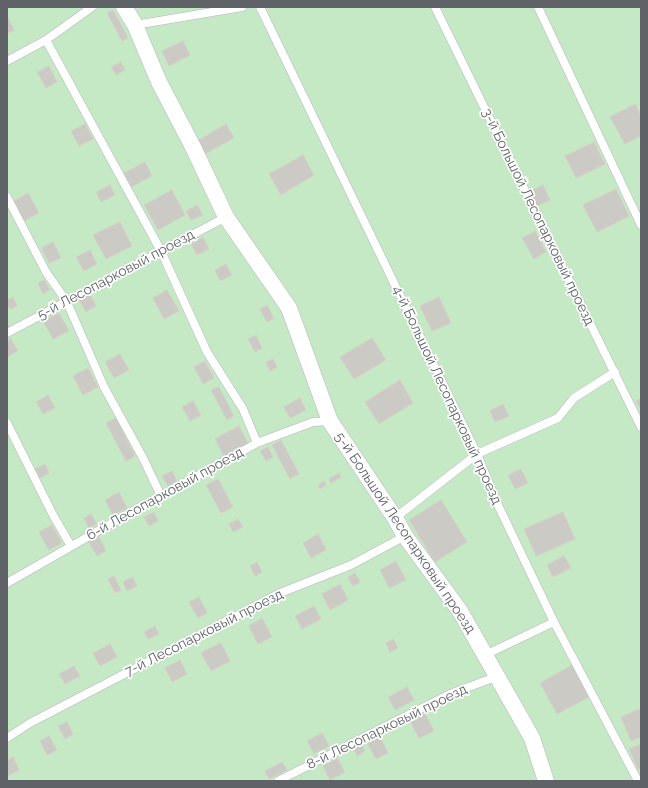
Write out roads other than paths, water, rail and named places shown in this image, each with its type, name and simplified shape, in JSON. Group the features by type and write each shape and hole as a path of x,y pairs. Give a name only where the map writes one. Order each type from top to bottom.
{"street":[{"name":"5-й Большой Лесопарковый проезд","path":"124,7 135,25 159,82 193,147 226,217 289,308 330,420 395,518 405,536 460,611 532,738 546,781"}],"lane":[{"path":"7,61 46,40 92,7"},
{"path":"135,25 242,7"},
{"name":"4-й Большой Лесопарковый проезд","path":"260,7 477,454 498,505 554,622 638,781"},
{"name":"3-й Большой Лесопарковый проезд","path":"435,7 641,427"},
{"path":"538,7 641,225"},
{"path":"46,40 161,251 207,352 242,409 257,443"},
{"path":"7,197 46,272 67,302 104,387 143,458 161,496"},
{"name":"5-й Лесопарковый проезд","path":"7,334 226,217"},
{"path":"395,518 477,454 558,418 574,398 615,372"},
{"name":"6-й Лесопарковый проезд","path":"7,583 257,443 313,422 330,420"},
{"path":"7,423 53,515 71,546"},
{"name":"7-й Лесопарковый проезд","path":"7,738 30,723 280,593 351,565 405,536"},
{"path":"485,655 554,622"},
{"name":"8-й Лесопарковый проезд","path":"278,781 388,724 450,694 498,676"}]}
